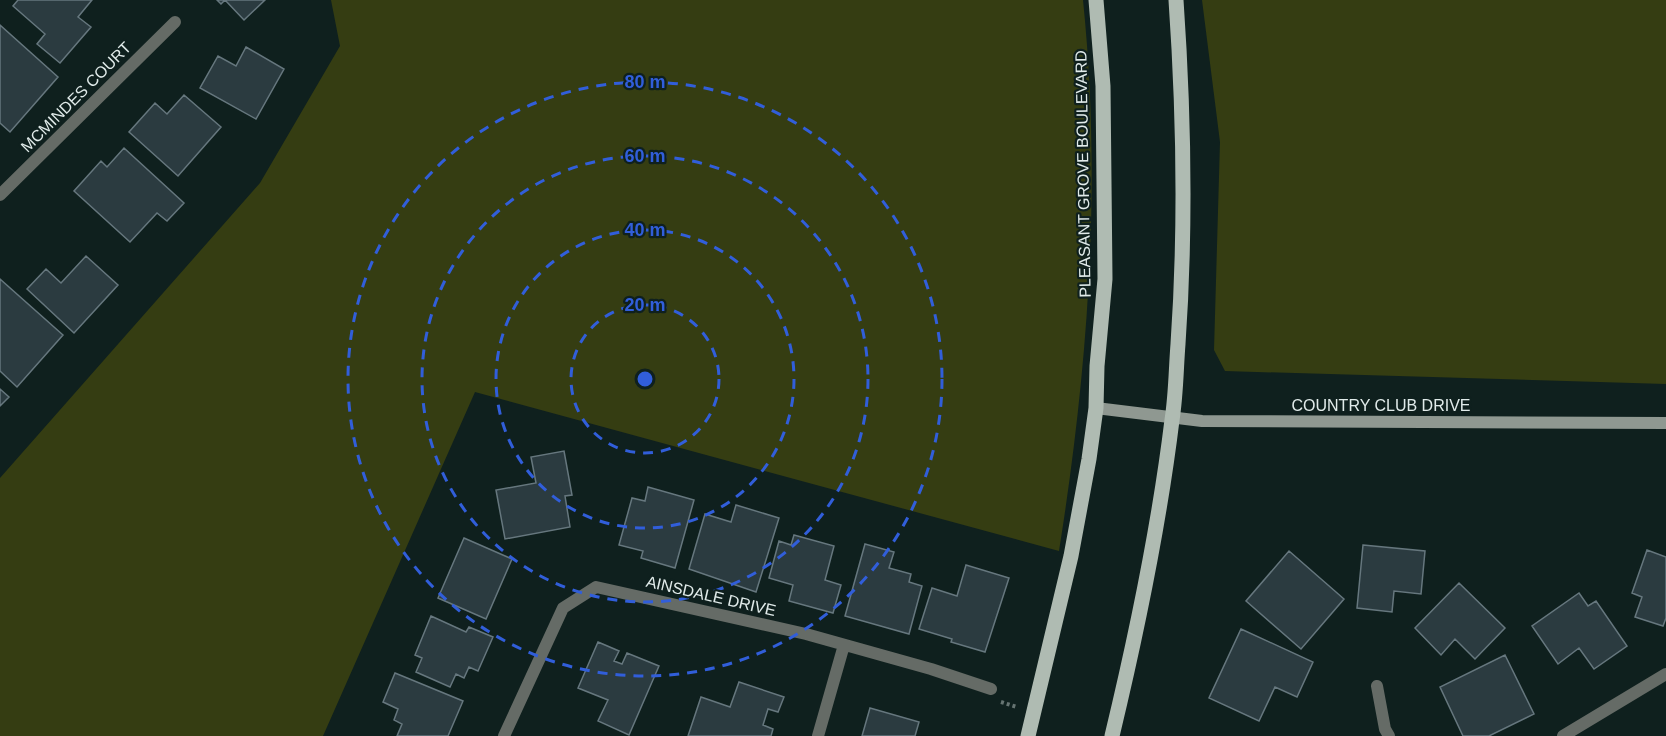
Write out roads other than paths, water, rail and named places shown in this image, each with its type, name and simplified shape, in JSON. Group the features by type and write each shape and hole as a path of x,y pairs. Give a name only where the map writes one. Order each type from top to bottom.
{"main road":[{"name":"PLEASANT GROVE BOULEVARD","path":"1028,736 1071,556 1096,408 1105,268 1103,86 1096,0"},
{"path":"1112,736 1138,626 1173,419 1182,275 1184,162 1176,0"}],"street":[{"name":"MCMINDES COURT","path":"0,195 175,22"},
{"name":"COUNTRY CLUB DRIVE","path":"1096,408 1173,419 1214,421 1666,423"},
{"name":"AINSDALE DRIVE","path":"504,736 563,608 596,587 806,634 931,669 991,689"},
{"path":"818,736 844,645"},
{"path":"1563,736 1666,674"},
{"path":"1377,686 1385,729 1389,736"}]}
